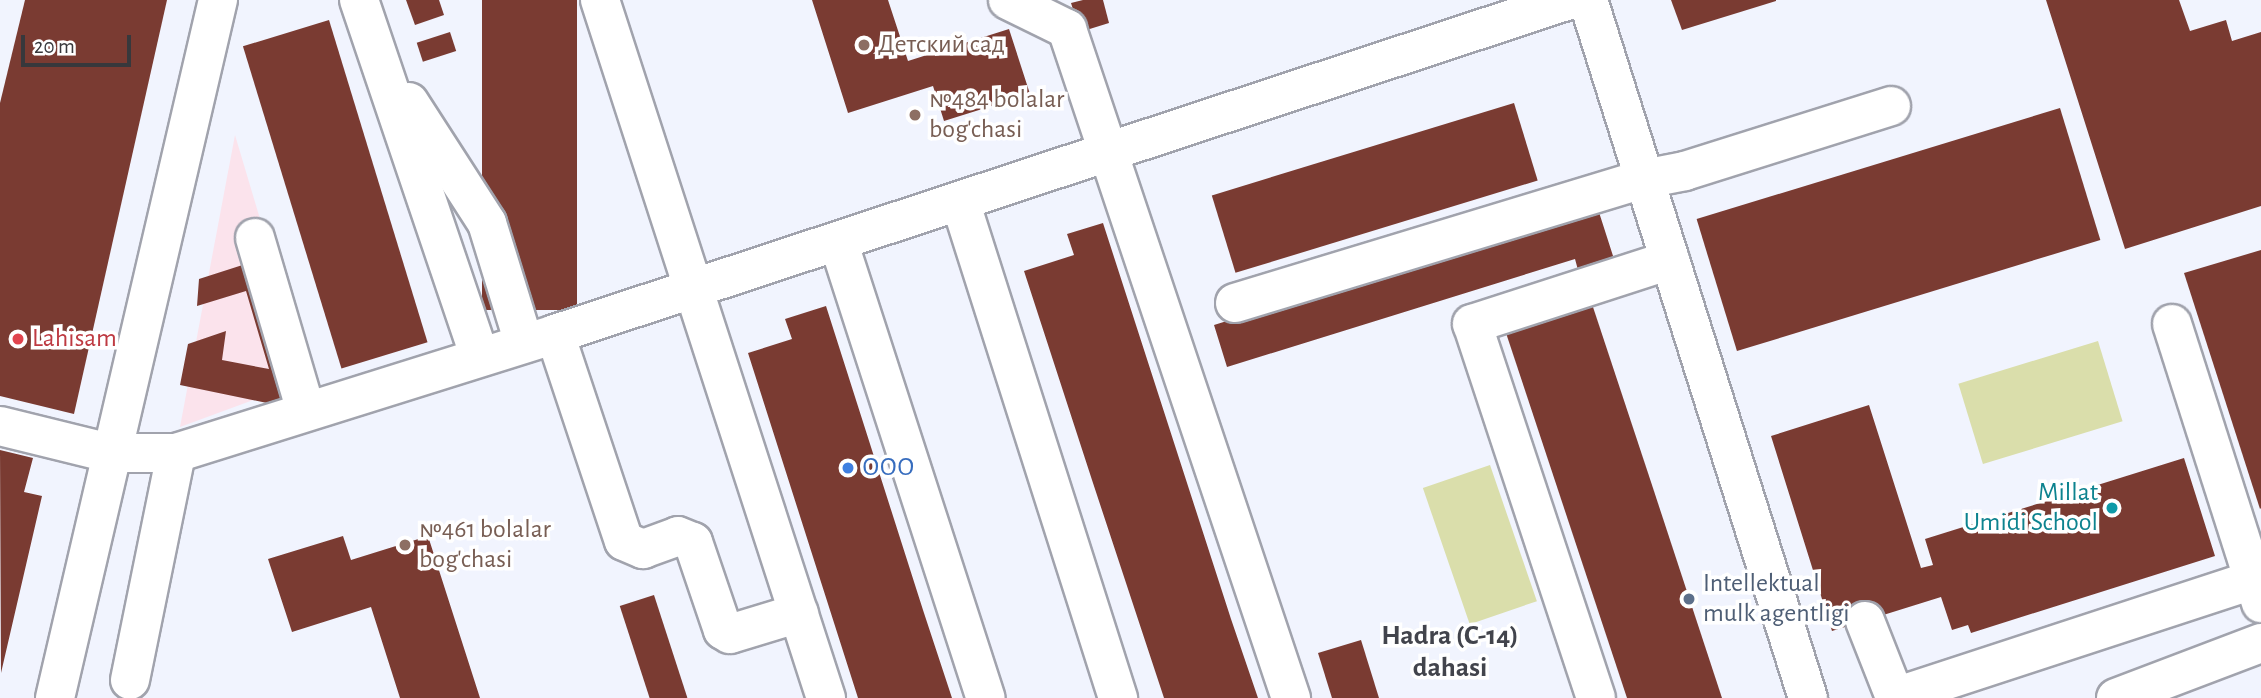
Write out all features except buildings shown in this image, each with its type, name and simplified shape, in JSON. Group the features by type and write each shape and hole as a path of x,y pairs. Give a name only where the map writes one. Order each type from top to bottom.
{"lane":[{"path":"54,698 218,0"},
{"path":"359,0 480,357"},
{"path":"600,0 826,698"},
{"path":"1008,0 1067,29 1291,698"},
{"path":"0,426 110,453 176,453 539,339 1569,0"},
{"path":"1588,0 1808,698"},
{"path":"378,54 487,223 624,541 643,549 678,536 693,542 723,630 730,634 799,613"},
{"path":"1235,303 1644,180 1685,171 1891,106"},
{"path":"960,201 1118,698"},
{"path":"255,238 306,411"},
{"path":"838,241 986,698"},
{"path":"1596,698 1472,324 1670,260"},
{"path":"1865,621 1895,697 2258,592 2172,324"},
{"path":"130,680 176,453"},
{"path":"2116,698 2164,690 2261,643"}],"shaded area":[{"path":"235,135 308,380 180,427"}],"green space":[{"path":"2098,341 2123,421 1983,464 1958,384"},
{"path":"1490,465 1537,601 1470,624 1423,488"}],"place":[{"name":"Детский сад","path":"864,45"},
{"name":"№484 bolalar bog'chasi","path":"915,115"},
{"name":"Lahisam","path":"18,339"},
{"name":"ООО","path":"848,468"},
{"name":"Millat Umidi School","path":"2112,508"},
{"name":"№461 bolalar bog'chasi","path":"405,545"},
{"name":"Intellektual mulk agentligi","path":"1689,599"}],"district":[{"name":"Hadra (C-14) dahasi","path":"1450,652"}]}
